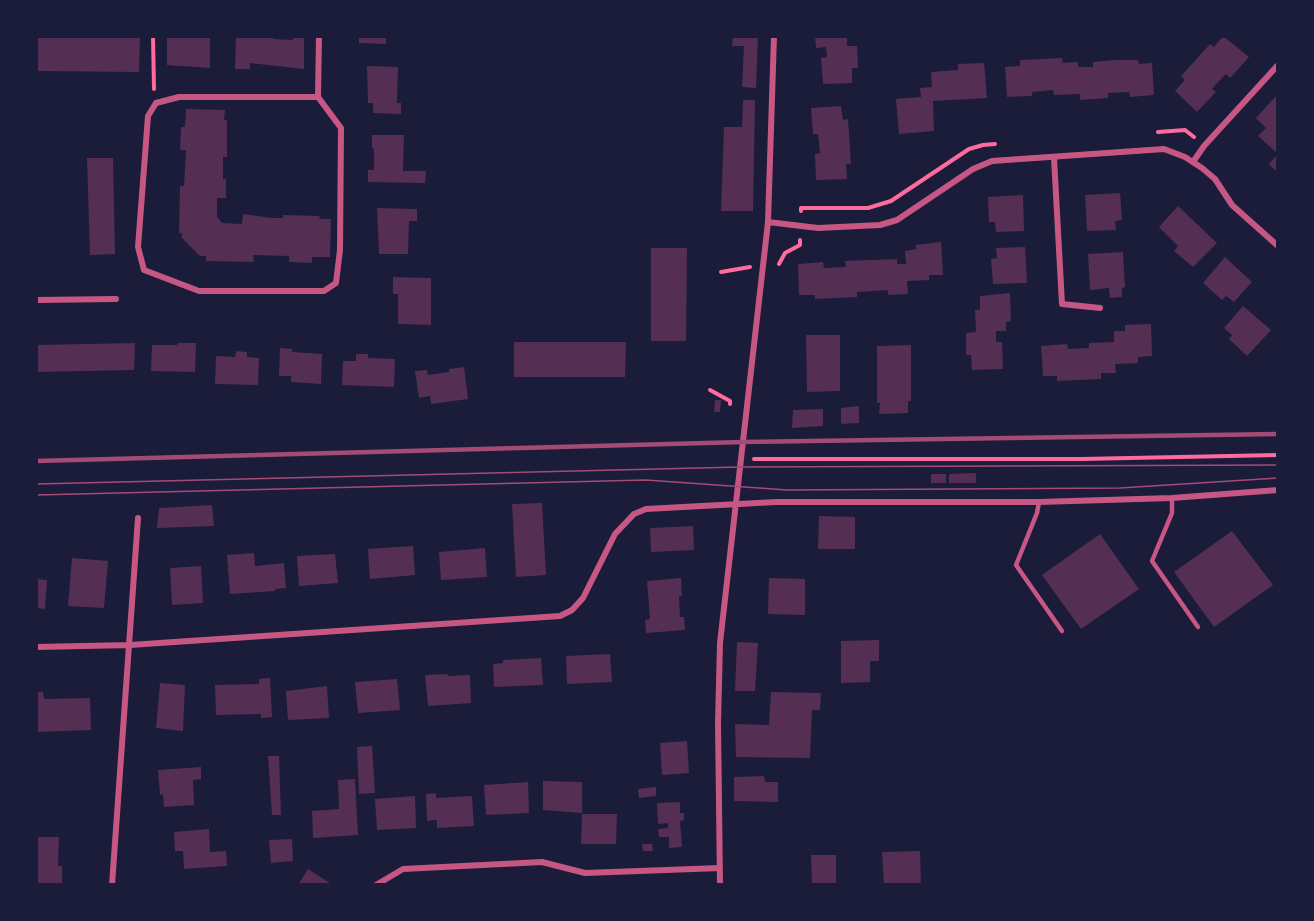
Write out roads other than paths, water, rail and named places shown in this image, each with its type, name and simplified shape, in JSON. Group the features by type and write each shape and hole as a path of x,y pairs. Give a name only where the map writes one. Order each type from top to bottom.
{"street":[{"path":"318,36 318,97 340,128 340,250 336,283 324,291 199,291 144,270 138,247 148,116 156,103 178,97 318,97"},
{"path":"720,885 718,723 720,643 768,222 774,36"},
{"path":"1193,162 1204,146 1278,65"},
{"path":"768,222 818,228 880,225 897,220 973,169 993,161 1164,149 1185,157 1215,179 1233,205 1278,246"},
{"path":"1054,158 1062,304 1100,308"},
{"path":"36,300 116,299"},
{"path":"36,647 130,645 560,616 572,610 583,598 615,534 634,514 646,508 735,504 1039,502 1172,498 1278,489"},
{"path":"112,885 138,518"},
{"path":"376,885 403,869 542,862 585,873 720,868"}],"lane":[{"path":"1172,498 1172,513 1152,561 1198,627"},
{"path":"1039,502 1037,513 1016,565 1062,631"}],"tram line":[{"path":"36,484 740,467 1278,465"},
{"path":"36,495 646,480 787,490 1120,488 1278,478"}],"railway":[{"path":"36,461 743,442 1278,434"}]}
